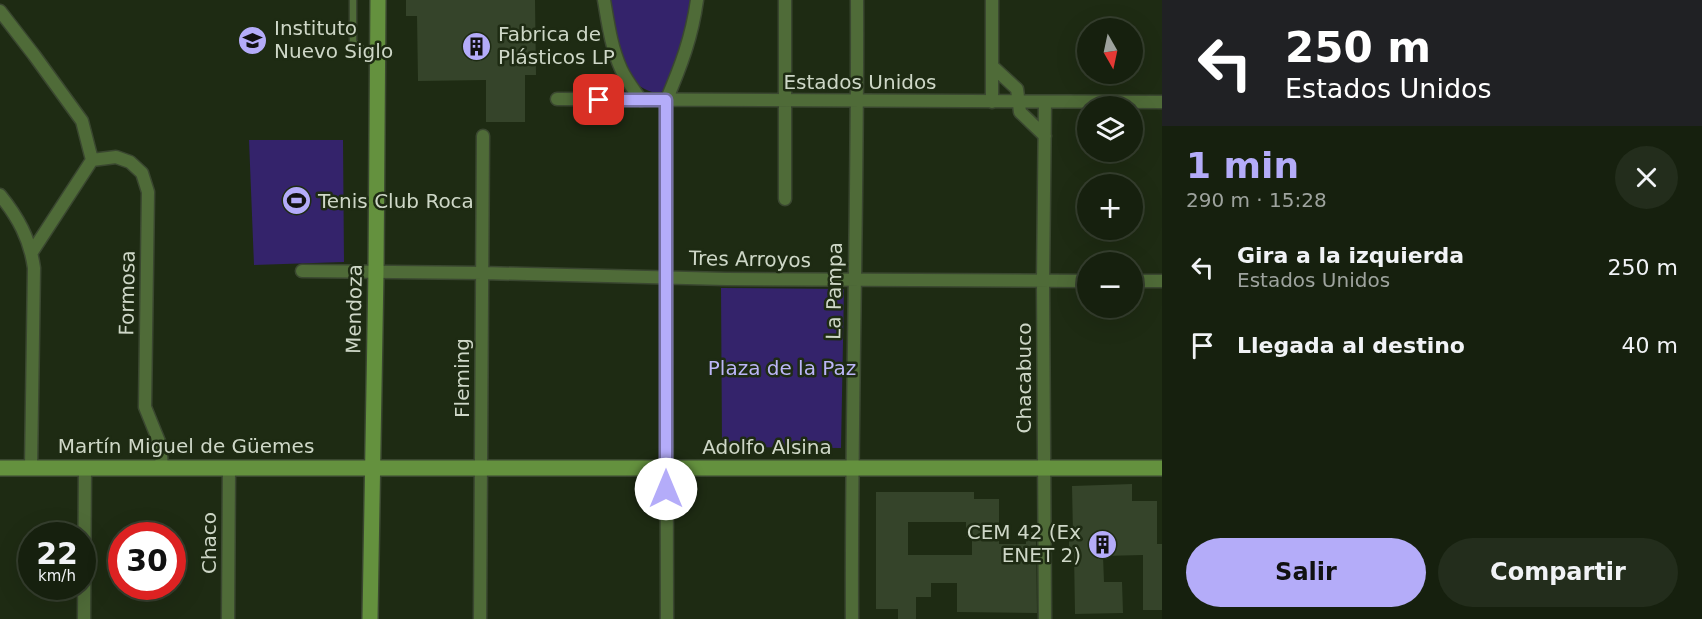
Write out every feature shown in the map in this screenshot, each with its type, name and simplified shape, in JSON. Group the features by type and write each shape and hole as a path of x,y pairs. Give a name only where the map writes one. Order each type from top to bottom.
{"main road":[{"name":"Mendoza","path":"370,619 378,0"},
{"name":"Martín Miguel de Güemes","path":"0,468 372,467"},
{"name":"Adolfo Alsina","path":"372,467 1162,468"}],"street":[{"path":"604,0 620,68 641,100"},
{"path":"667,619 666,100 684,59 698,0"},
{"path":"785,0 785,199"},
{"name":"La Pampa","path":"852,619 851,468 857,0"},
{"path":"992,0 992,102"},
{"path":"0,10 82,121 92,160 32,252"},
{"path":"992,66 1017,89 1020,112 1045,136"},
{"name":"Estados Unidos","path":"557,99 1162,102"},
{"name":"Chacabuco","path":"1045,102 1043,281 1046,619"},
{"name":"Fleming","path":"480,619 483,136"},
{"name":"Formosa","path":"92,160 116,157 130,162 142,173 148,192 145,407 159,444 162,467"},
{"path":"0,195 15,212 32,252 34,268 31,468"},
{"name":"Tres Arroyos","path":"302,272 1077,281"},
{"path":"1143,281 1162,281"},
{"name":"Chaco","path":"228,619 229,467"},
{"path":"84,619 85,468"}],"lane":[{"path":"353,0 353,42 377,64"}],"green space":[{"path":"606,0 695,0 688,40 665,89 659,94 640,87 625,69"},
{"name":"Tenis Club Roca","path":"249,140 343,140 344,262 254,265"},
{"name":"Plaza de la Paz","path":"721,288 844,289 841,448 722,447"}],"building":[{"name":"Fabrica de Plásticos LP","path":"406,0 535,0 536,75 525,75 525,122 486,122 486,80 418,81 417,16 406,16"},
{"name":"CEM 42 (Ex ENET 2)","path":"1132,484 1132,501 1157,501 1157,544 1162,544 1162,610 1143,610 1143,555 1103,556 1104,582 1122,582 1123,613 1075,614 1074,552 1069,552 1069,535 1073,535 1072,486"},
{"path":"876,492 974,492 974,499 999,499 999,544 1026,544 1026,533 1036,532 1037,613 957,612 957,583 931,583 931,597 916,597 916,619 898,619 898,609 876,609","holes":["908,522 966,522 966,537 972,537 972,555 908,555"]}],"place":[{"name":"Instituto Nuevo Siglo","path":"253,40"},
{"name":"Fabrica de Plásticos LP","path":"477,46"},
{"name":"Tenis Club Roca","path":"297,201"},
{"name":"CEM 42 (Ex ENET 2)","path":"1102,544"}],"route":[{"path":"599,100 666,100 666,489"}]}
